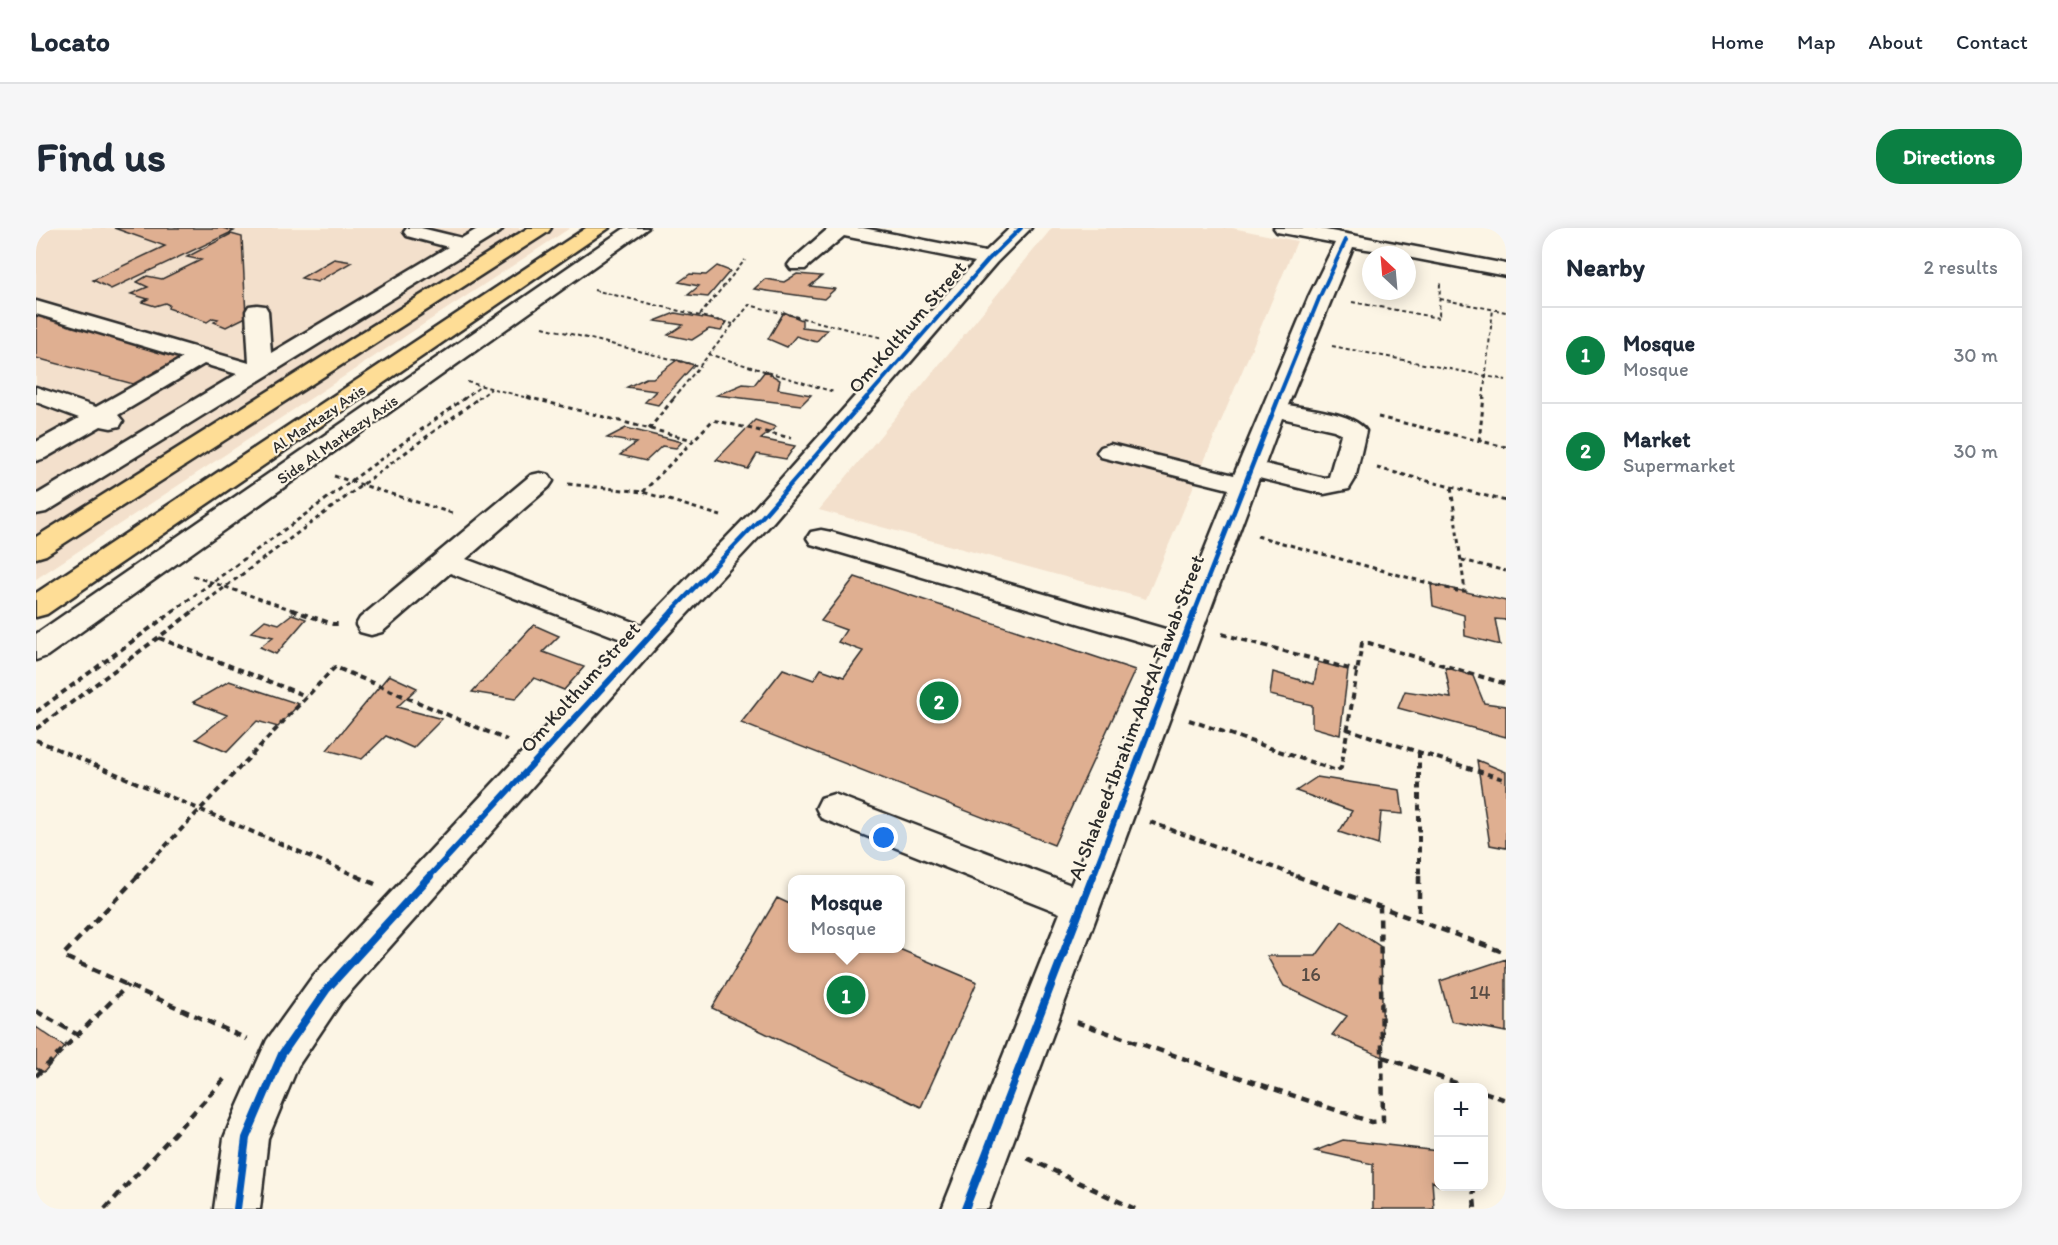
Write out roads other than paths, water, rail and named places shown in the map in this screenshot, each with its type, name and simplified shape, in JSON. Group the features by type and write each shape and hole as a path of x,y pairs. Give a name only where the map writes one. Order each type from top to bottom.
{"main road":[{"path":"36,549 541,228"},
{"name":"Al Markazy Axis","path":"36,607 599,228"}],"street":[{"path":"36,506 493,228"},
{"name":"Side Al Markazy Axis","path":"36,649 638,228"},
{"name":"Om Kolthum Street","path":"237,1209 246,1138 282,1054 327,989 646,639 753,526 989,259 1021,228"},
{"path":"1284,228 1506,270"},
{"path":"798,265 840,229 989,259"},
{"path":"414,232 465,245"},
{"name":"Al Shaheed Ibrahim Abd Al Tawab Street","path":"965,1209 1247,476 1320,296 1346,240"},
{"path":"36,307 202,356 258,370"},
{"path":"257,311 258,370"},
{"path":"36,453 202,356"},
{"path":"36,394 152,436"},
{"path":"1110,452 1247,476 1324,486 1340,483 1354,435 1349,427 1274,409"},
{"path":"371,625 540,481"},
{"path":"821,538 1186,635"},
{"path":"446,561 646,639"},
{"path":"834,807 1081,905"}],"place":[{"name":"Market","path":"939,701"},
{"name":"Mosque","path":"846,995"}]}
